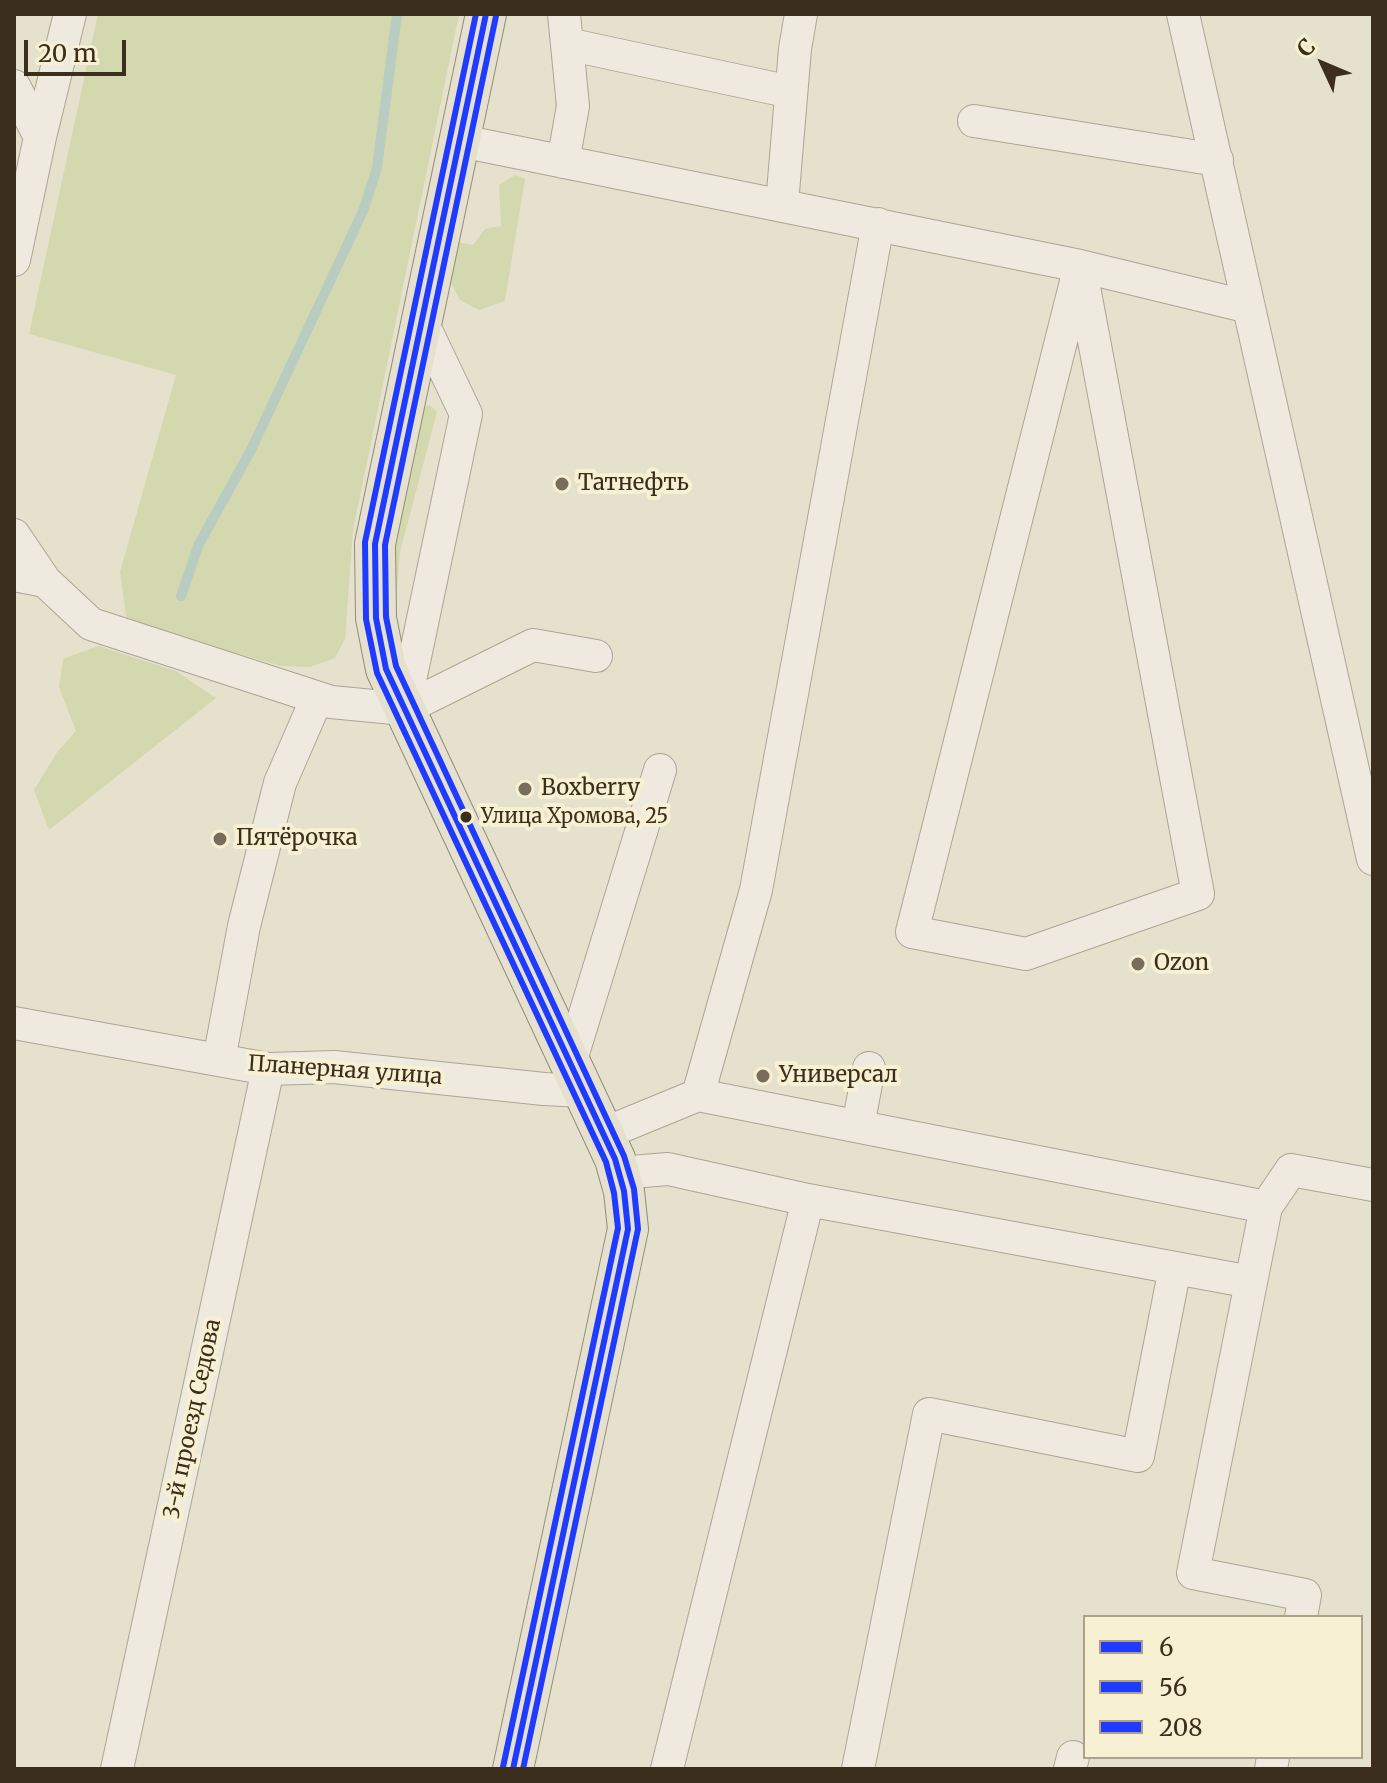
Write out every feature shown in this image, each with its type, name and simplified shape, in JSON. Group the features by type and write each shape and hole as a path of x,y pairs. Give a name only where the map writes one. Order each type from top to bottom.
{"main road":[{"path":"486,14 375,544 379,643 386,669 404,709 603,1134 619,1173 626,1210 626,1238 513,1769"}],"street":[{"path":"14,260 70,14"},
{"path":"782,204 801,14"},
{"path":"1183,14 1373,859"},
{"path":"563,162 573,106 566,29 791,92"},
{"path":"14,86 40,137"},
{"path":"974,121 1217,160"},
{"path":"461,141 1080,266 1249,307"},
{"path":"698,1095 756,890 878,224"},
{"path":"1080,266 1198,894 1026,954 912,932 1080,266"},
{"path":"404,709 466,414 422,322"},
{"path":"14,535 30,578 91,624 331,702 404,709 533,645 596,656"},
{"path":"219,1060 244,926 280,783 317,698"},
{"path":"576,1077 660,770"},
{"name":"Планерная улица","path":"14,1023 268,1069 334,1067 544,1089 576,1077"},
{"path":"858,1126 869,1068"},
{"name":"3-й проезд Седова","path":"117,1769 268,1069"},
{"path":"603,1134 698,1095 1266,1207"},
{"path":"619,1173 668,1169 808,1200 1251,1282"},
{"path":"1301,1615 1305,1595 1193,1573 1266,1207 1291,1170 1373,1185"},
{"path":"667,1769 808,1200"},
{"path":"858,1769 929,1414 1138,1456 1175,1268"}],"green space":[{"path":"98,14 459,14 353,530 345,639 335,658 310,667 282,666 127,623 120,572 176,375 29,334"},
{"path":"515,175 525,179 505,301 479,310 460,300 447,275 457,242 473,245 485,229 501,226 499,185"},
{"path":"430,405 437,412 400,552 395,615 385,556 421,408"},
{"path":"98,646 176,671 216,698 49,830 34,790 58,751 76,731 59,687 63,659"}],"waterway":[{"path":"181,596 199,544 251,450 363,211 377,168 397,14"}],"transit line":[{"name":"56","path":"476,14 365,542 366,619 377,673 606,1162 618,1228 503,1767"},
{"name":"6","path":"486,14 375,544 376,618 386,669 615,1159 624,1191 628,1229 513,1769"},
{"name":"208","path":"496,16 385,545 386,617 396,666 624,1156 634,1189 638,1229 523,1769"}],"place":[{"name":"Татнефть","path":"562,484"},
{"name":"Boxberry","path":"525,789"},
{"name":"Улица Хромова, 25","path":"466,817"},
{"name":"Пятёрочка","path":"220,839"},
{"name":"Ozon","path":"1138,964"},
{"name":"Универсал","path":"763,1076"}]}
